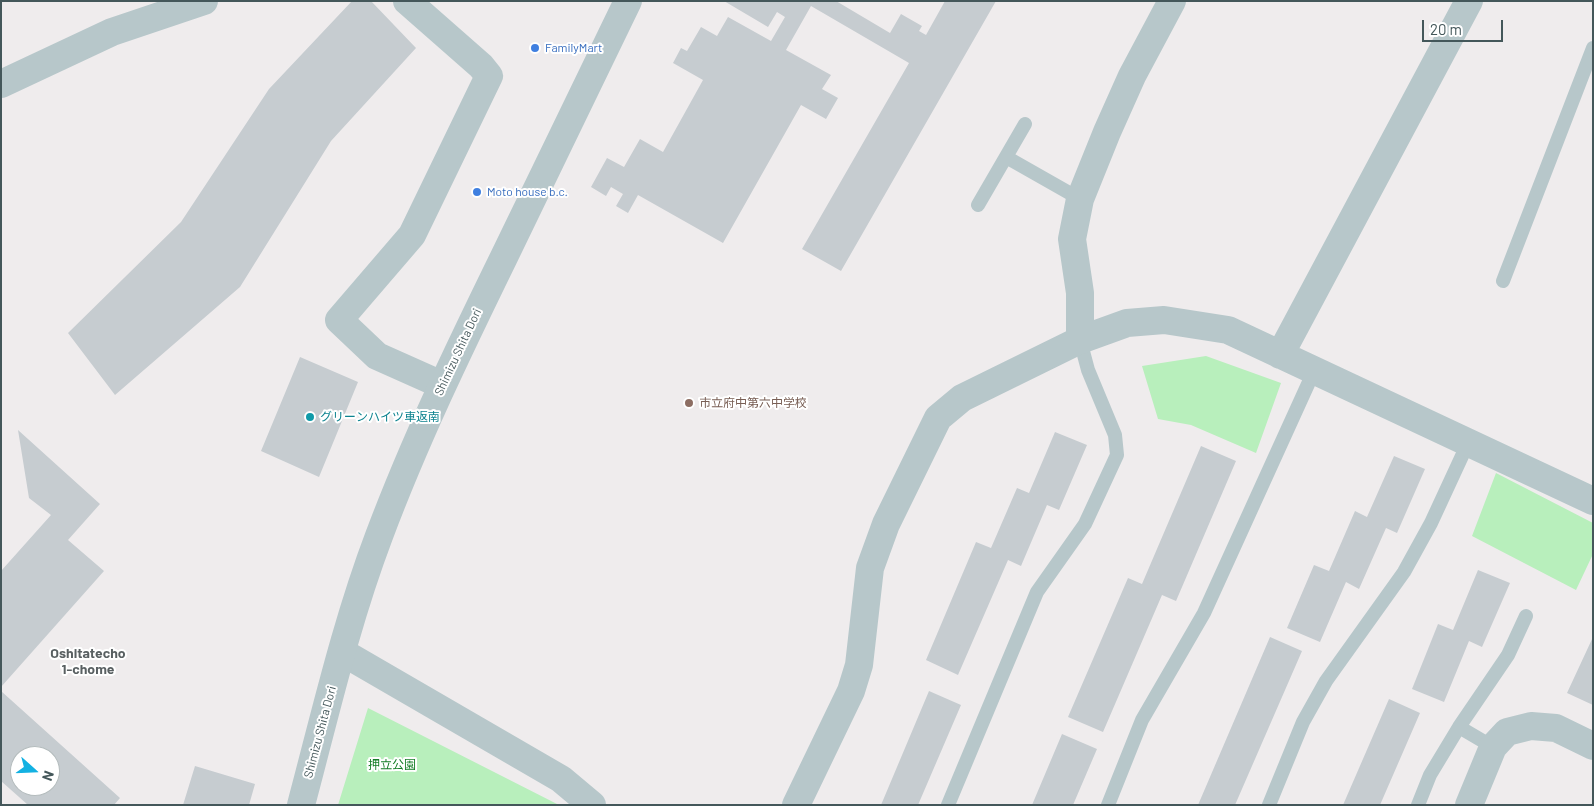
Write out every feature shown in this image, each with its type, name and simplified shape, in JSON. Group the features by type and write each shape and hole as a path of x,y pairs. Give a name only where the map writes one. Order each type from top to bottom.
{"street":[{"path":"1,84 112,32 204,1"},
{"path":"407,1 481,66 489,76 412,235 339,320 377,356 442,385"},
{"name":"Shimizu Shita Dori","path":"301,805 342,652 378,538 402,478 442,385 628,1"},
{"path":"1080,340 1080,293 1072,239 1080,199 1132,76 1172,1"},
{"path":"1280,355 1469,1"},
{"path":"796,805 851,691 859,665 870,568 886,524 938,418 962,398 1080,340 1127,323 1164,320 1228,330 1593,501"},
{"path":"342,652 561,779 592,805"},
{"path":"1469,805 1493,748 1507,732 1531,726 1556,728 1593,746"}],"lane":[{"path":"1504,282 1593,48"},
{"path":"978,205 1025,124"},
{"path":"1006,157 1080,199"},
{"path":"948,805 1037,592 1085,524 1117,455 1115,435 1088,370 1080,340"},
{"path":"1108,805 1142,720 1204,613 1314,370"},
{"path":"1269,805 1304,722 1326,681 1404,572 1431,523 1468,443"},
{"path":"1418,805 1430,775 1459,727 1508,655 1526,616"},
{"path":"1459,727 1493,748"}],"green space":[{"path":"1206,356 1281,383 1256,453 1191,425 1158,419 1142,366"},
{"path":"1496,473 1593,523 1593,554 1576,590 1472,536"},
{"name":"押立公園","path":"368,708 559,805 338,805"}],"building":[{"path":"352,1 371,1 416,48 331,141 240,287 115,395 68,333 181,222 269,89"},
{"path":"724,1 836,1 890,33 901,14 922,26 919,31 926,35 945,1 996,1 841,271 802,249 909,63 811,6 786,50 831,75 822,89 838,98 826,119 801,105 723,243 638,195 628,213 616,206 623,194 611,187 606,196 591,187 607,158 624,167 640,139 663,152 703,80 673,63 681,48 687,51 701,27 717,36 728,17 771,41 785,17 777,12 768,27"},
{"name":"グリーンハイツ車返南","path":"300,357 358,382 319,477 261,451"},
{"path":"18,430 100,504 68,540 104,571 1,687 1,571 51,515 29,498"},
{"path":"1055,432 1087,445 1059,510 1047,505 1021,566 1008,560 958,675 926,660 976,542 991,548 1017,488 1029,493"},
{"path":"1201,446 1236,461 1176,601 1162,595 1103,732 1068,717 1128,578 1142,584"},
{"path":"1394,456 1425,469 1397,533 1386,528 1359,589 1346,582 1320,642 1287,628 1314,565 1329,571 1355,511 1367,517"},
{"path":"1478,570 1510,583 1482,647 1469,641 1444,702 1412,689 1438,624 1453,630"},
{"path":"1270,637 1302,651 1235,805 1198,805"},
{"path":"1593,637 1593,705 1567,693"},
{"path":"1,691 120,798 114,805 28,805 18,796 60,796 60,746 10,746 10,789 1,781"},
{"path":"929,691 961,705 918,805 881,805"},
{"path":"1389,699 1420,713 1380,805 1343,805"},
{"path":"1062,734 1097,749 1073,805 1032,805"},
{"path":"195,766 255,784 249,805 183,805"}],"place":[{"name":"FamilyMart","path":"535,48"},
{"name":"Moto house b.c.","path":"477,192"},
{"name":"市立府中第六中学校","path":"689,403"},
{"name":"グリーンハイツ車返南","path":"310,417"}],"district":[{"name":"Oshitatecho 1-chome","path":"88,662"}]}
